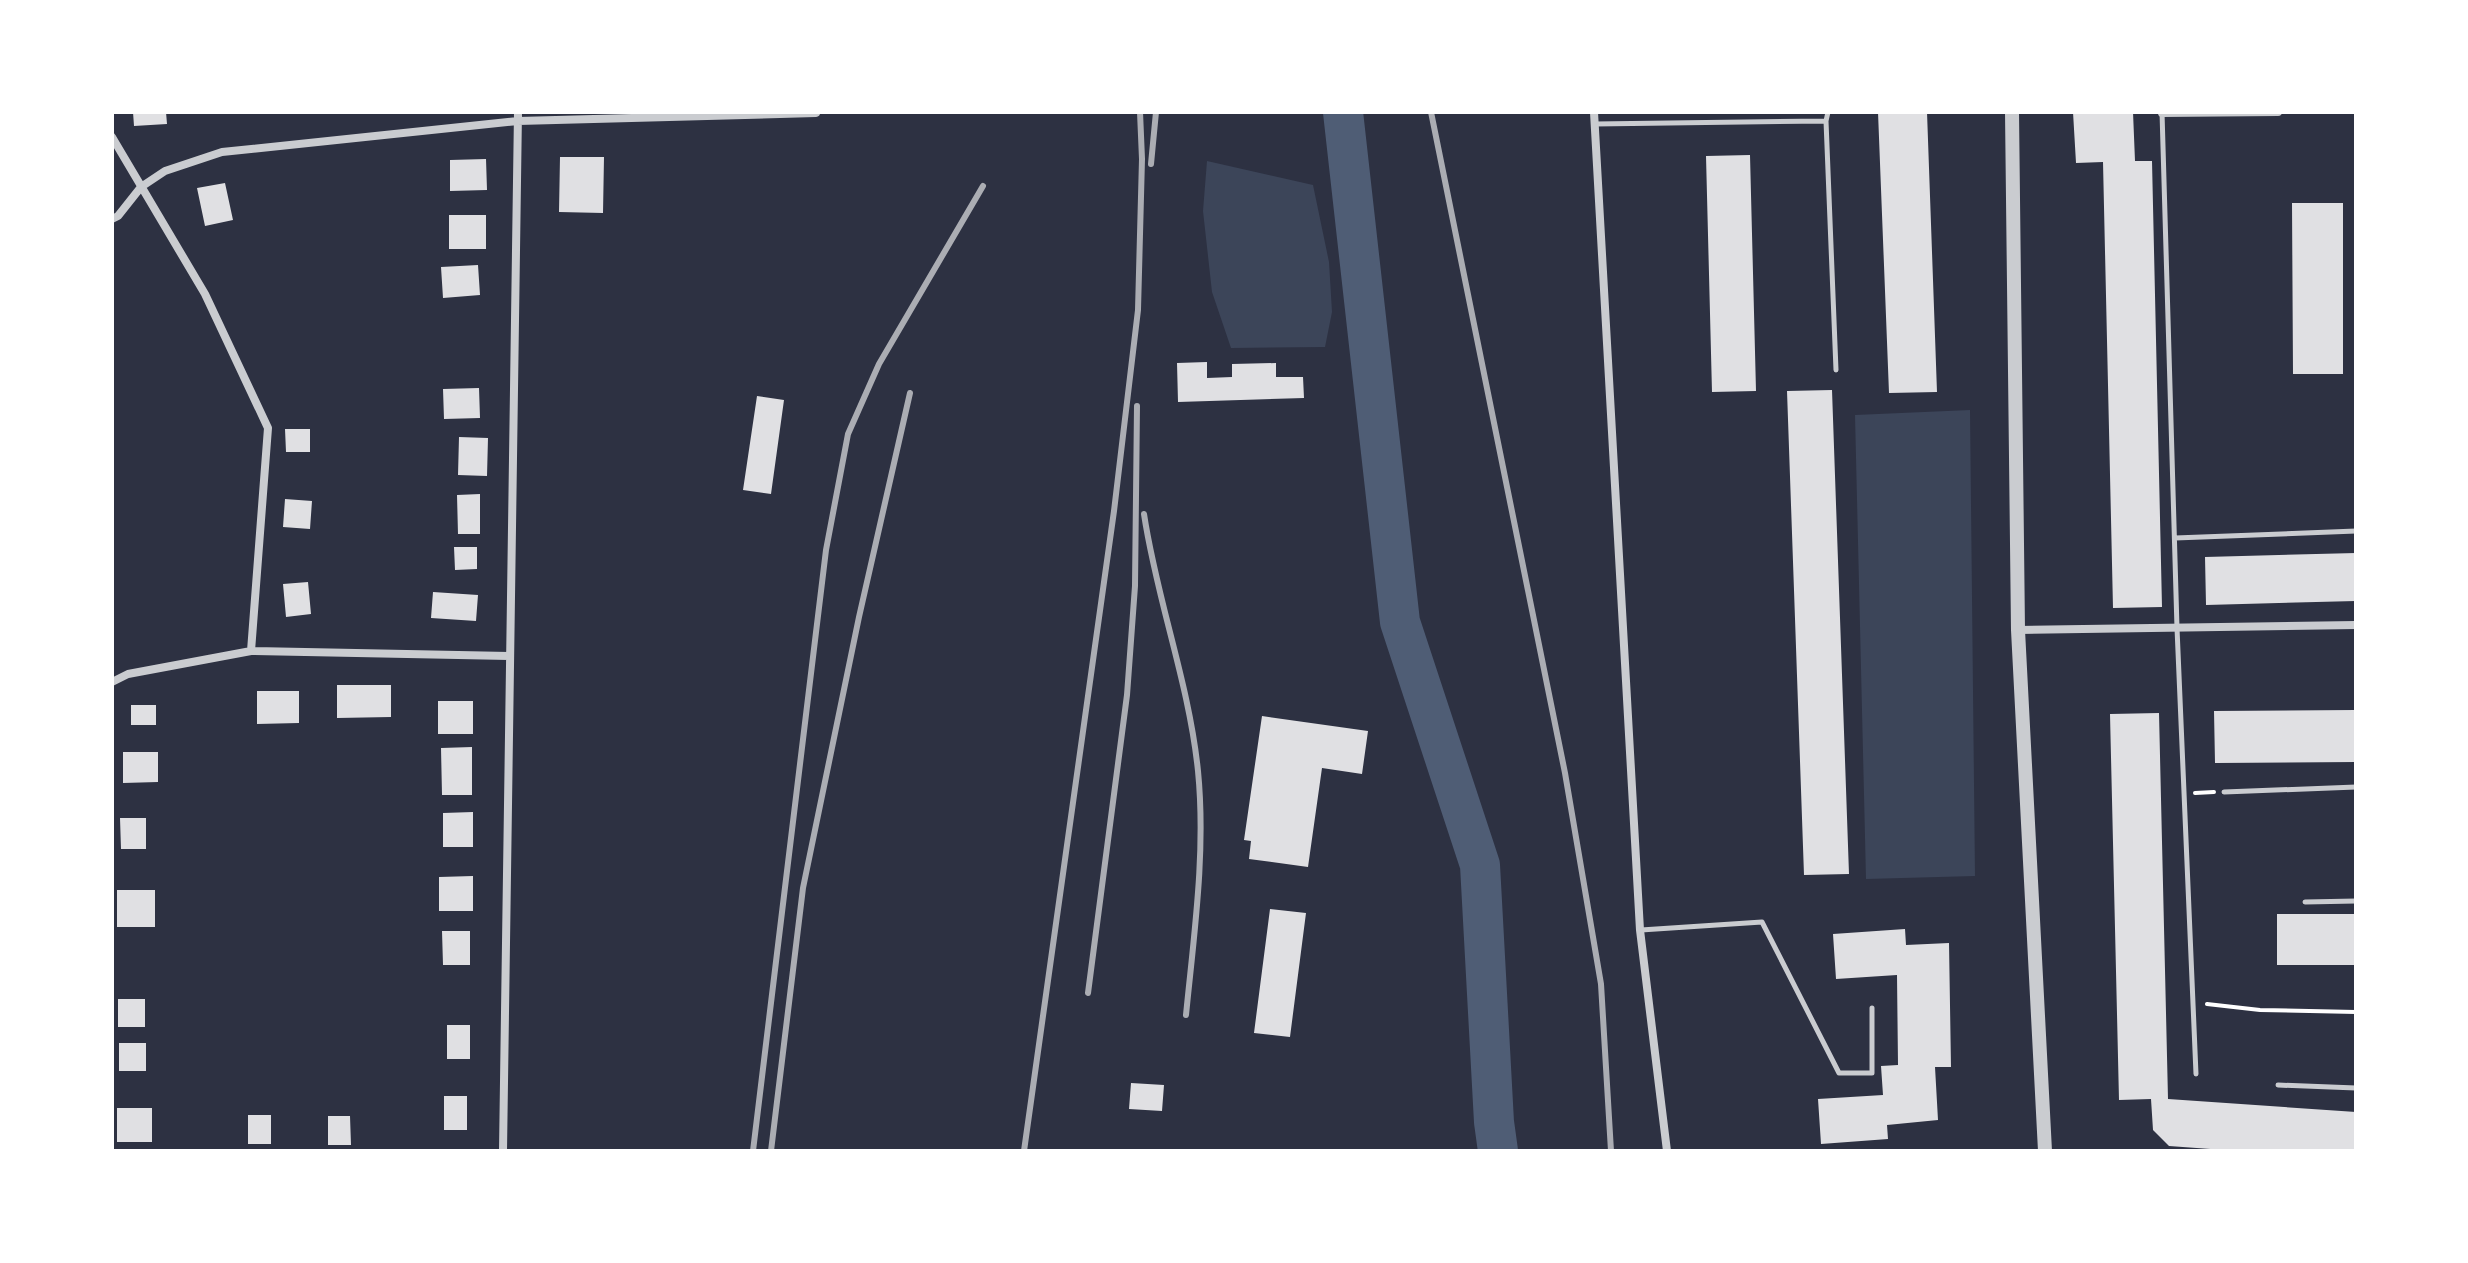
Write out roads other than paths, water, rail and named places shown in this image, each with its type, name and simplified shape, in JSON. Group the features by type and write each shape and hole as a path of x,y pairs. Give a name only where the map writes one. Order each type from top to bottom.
{"street":[{"path":"1594,112 1640,930 1667,1151"},
{"path":"2012,112 2018,630 2045,1151"},
{"path":"2162,112 2278,112"},
{"path":"112,219 118,216 141,187 165,171 222,152 518,117 816,113"},
{"path":"503,1151 518,117"},
{"path":"112,137 205,294 268,428 251,651"},
{"path":"2018,630 2356,625"},
{"path":"112,682 128,674 251,651 509,656"}],"lane":[{"path":"1828,112 1836,370"},
{"path":"2162,112 2177,628 2196,1074"},
{"path":"1595,124 1826,121"},
{"path":"2175,538 2356,531"},
{"path":"2224,792 2356,787"},
{"path":"2305,902 2356,901"},
{"path":"1640,930 1762,922 1839,1073 1872,1073 1872,1008"},
{"path":"2278,1085 2356,1088"}],"waterway":[{"path":"1343,112 1400,622 1480,865 1498,1151"}],"railway":[{"path":"1024,1151 1114,511 1138,310 1142,159 1140,112"},
{"path":"1151,164 1156,112"},
{"path":"1431,112 1565,773 1601,984 1611,1151"},
{"path":"753,1151 826,550 848,434 879,364 983,186"},
{"path":"771,1151 803,888 859,617 910,393"},
{"path":"1088,993 1127,695 1135,586 1137,406"},
{"path":"1144,514 1188,706 1198,771 1200,862 1186,1015"}]}
